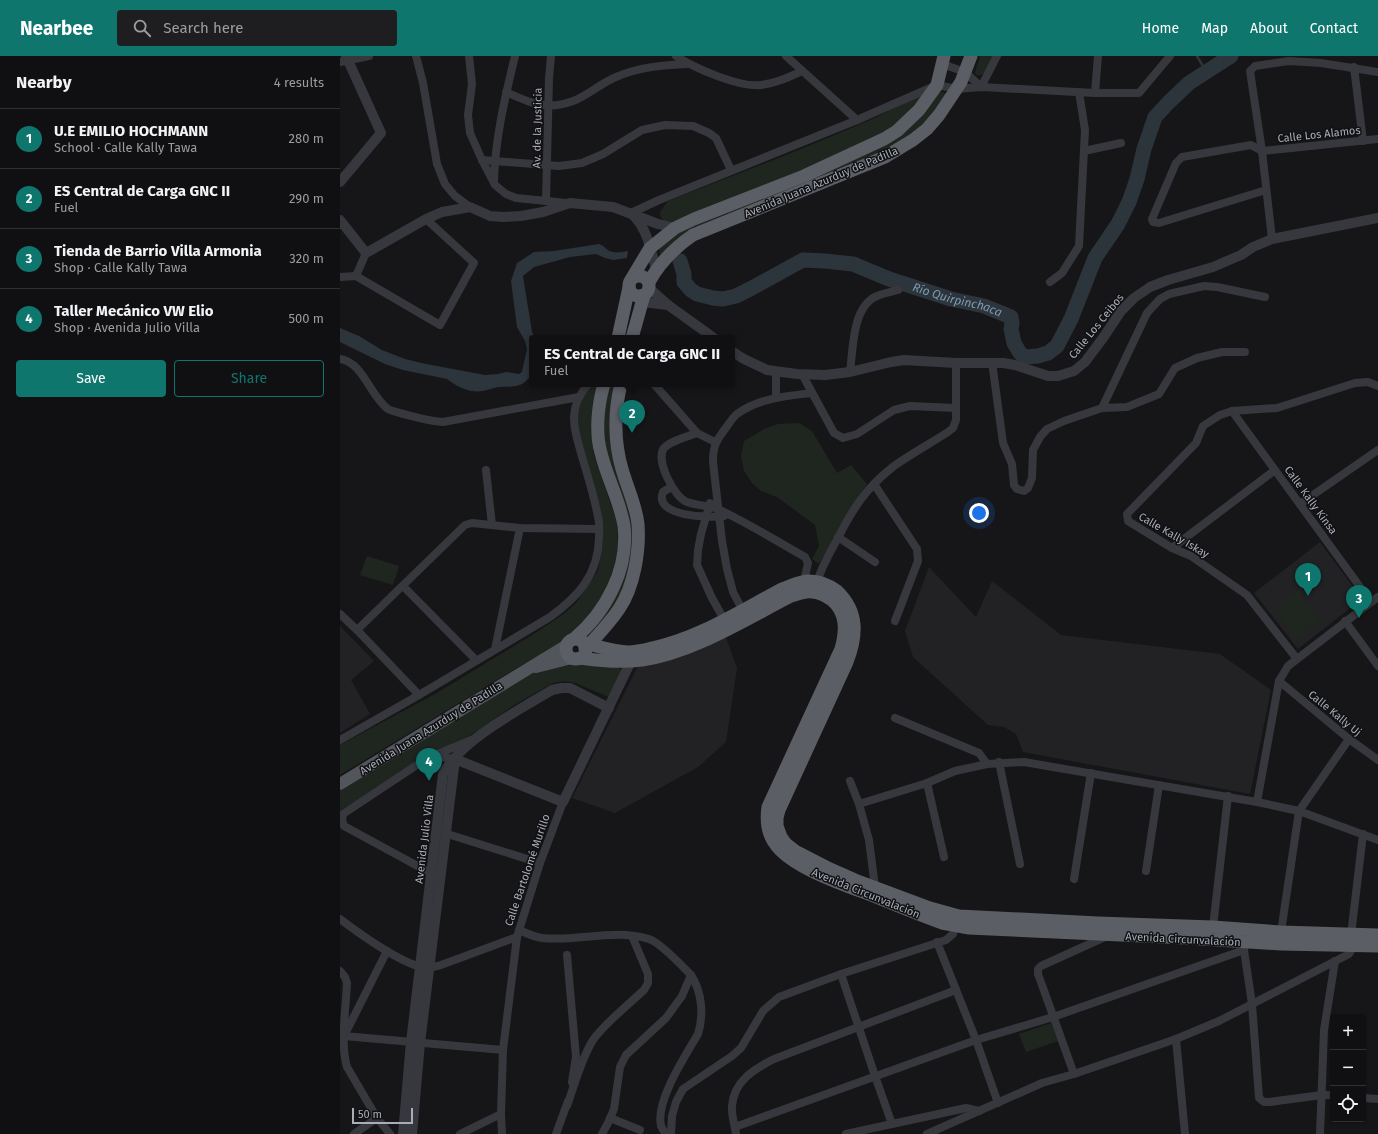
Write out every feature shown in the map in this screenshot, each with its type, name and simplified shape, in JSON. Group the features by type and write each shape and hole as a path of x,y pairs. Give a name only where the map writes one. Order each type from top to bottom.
{"highway":[{"name":"Avenida Juana Azurduy de Padilla","path":"633,335 646,292 656,269 671,251 693,235 885,157 898,150 927,129 939,115 961,82 971,56"},
{"name":"Avenida Juana Azurduy de Padilla","path":"619,335 630,283 650,248 674,228 804,176 884,139 897,131 910,121 937,85 943,60"},
{"path":"638,275 642,276 647,279 646,292 641,296 632,294 630,283 638,275"},
{"name":"Avenida Juana Azurduy de Padilla","path":"579,648 589,626 604,606 616,584 624,546 624,526 600,452 598,425 600,398 603,387"},
{"name":"Avenida Juana Azurduy de Padilla","path":"579,648 604,629 620,608 630,587 637,558 638,524 622,467 618,445 616,414 620,387"},
{"name":"Avenida Circunvalación","path":"579,648 598,660 630,657 726,624 745,614 782,589 810,581 825,584 834,589 847,602 850,609 854,623 854,641 847,662 781,805 777,818 777,826 781,837 786,844 795,851 830,869 930,908 957,921"},
{"name":"Avenida Circunvalación","path":"745,614 791,596 805,592 813,592 822,594 837,604 843,615 844,636 841,649 768,807 768,828 776,846 796,862 828,879 942,923 957,921 1097,929 1213,927 1353,938 1378,946"},
{"path":"617,651 611,647 608,642 607,635 608,627 620,608"},
{"name":"Avenida Circunvalación","path":"579,648 617,651 630,657"},
{"name":"Avenida Circunvalación","path":"1097,929 1110,935 1186,938 1245,946 1378,935"}],"main road":[{"name":"Avenida Juana Azurduy de Padilla","path":"340,784 522,672 579,648"}],"street":[{"path":"340,182 381,133 345,59 369,56"},
{"path":"416,56 424,83 437,164 446,184 455,196 470,207 490,216 521,216 543,212 570,203"},
{"path":"469,56 472,84 468,115 470,133 495,186 506,194 516,198 613,207 658,224 674,228"},
{"path":"494,182 494,161 506,92 515,56"},
{"name":"Av. de la Justicia","path":"546,201 550,56"},
{"path":"676,56 688,64 737,82 759,85 779,82 802,71"},
{"path":"981,87 997,56"},
{"path":"1095,93 1098,56"},
{"path":"631,213 731,170 857,120 937,85 957,89 981,87 1095,93 1139,93 1170,56"},
{"path":"790,57 802,71 857,120"},
{"path":"943,60 965,72 981,87"},
{"path":"1272,239 1262,151 1250,71 1255,66 1289,61 1354,67 1378,72"},
{"path":"506,92 535,104 552,106 574,101 616,77 638,69 665,65 688,64"},
{"path":"1354,67 1363,141"},
{"path":"1050,282 1062,273 1079,246 1085,130 1079,92"},
{"path":"482,160 559,166 582,163 603,154 642,130 665,125 693,126 716,138 731,170"},
{"name":"Calle Los Alamos","path":"1262,151 1378,139"},
{"path":"1084,151 1121,143"},
{"path":"1262,151 1251,145 1182,157 1176,163 1152,219 1153,222 1159,223 1266,190"},
{"path":"356,276 366,253 426,219 442,212 470,207"},
{"path":"631,213 637,219 650,248 656,269"},
{"name":"Calle Los Ceibos","path":"735,353 767,370 802,374 825,375 850,372 904,360 956,363 992,362 1015,365 1048,376 1066,375 1074,371 1085,362 1121,311 1134,298 1150,287 1168,280 1213,267 1241,256 1253,247 1272,239 1378,218"},
{"path":"340,277 356,276 440,324 474,263 426,219"},
{"path":"340,220 366,253"},
{"path":"1102,408 1147,313 1160,299 1169,294 1204,286 1217,287 1265,297"},
{"path":"850,372 854,339 859,316 864,305 876,296 898,290"},
{"path":"646,292 668,305 710,335"},
{"path":"646,292 668,305"},
{"path":"992,362 1003,444 1012,464 1014,485 1017,489 1024,491 1028,488 1032,478 1034,450 1040,437 1047,429 1064,420 1102,408 1127,407 1159,394 1175,368 1197,358 1222,352 1245,352"},
{"path":"340,359 348,360 357,368 377,398 389,410 425,421 443,422 579,397"},
{"path":"810,581 822,567 847,519 858,502 874,484 895,466 952,428 956,420 956,363"},
{"path":"776,371 776,398"},
{"path":"802,374 834,433 843,438 857,434 894,410 910,406 956,408"},
{"path":"1232,411 1277,408 1355,383 1368,382 1378,386"},
{"path":"340,740 550,617 566,606 586,584 595,566 599,548 599,529 598,518 573,416 579,397 586,387"},
{"path":"657,387 698,433 715,442"},
{"path":"745,614 733,592 727,569 712,462 715,442 736,415 754,404 776,398 812,393"},
{"name":"Calle Kally Kinsa","path":"1232,411 1300,504 1374,599"},
{"name":"Calle Kally Iskay","path":"1232,411 1220,415 1203,426 1196,443 1127,514 1128,521 1172,548 1191,556 1247,595 1297,659"},
{"path":"698,433 669,444 664,449 661,457 671,487 677,495 687,502 708,506 718,513 729,515 805,557 808,563 810,581"},
{"path":"1300,504 1378,450"},
{"path":"486,470 492,525"},
{"path":"1172,548 1275,470"},
{"path":"874,484 917,550 918,561 895,621"},
{"path":"671,487 663,492 662,498 664,503 671,510 678,513 706,517 718,513"},
{"path":"716,494 708,506 698,550 697,565 726,624"},
{"path":"357,630 465,525 472,523 520,528 599,529"},
{"path":"495,649 520,528"},
{"path":"838,537 875,562"},
{"path":"403,586 476,660"},
{"path":"1257,802 1280,681 1288,666 1374,599"},
{"path":"340,614 419,695"},
{"path":"1345,621 1378,666"},
{"name":"Calle Bartolomé Murillo","path":"502,1134 501,1114 503,1050 518,934 540,863 563,802 609,708 630,657"},
{"name":"Calle Kally Uj","path":"1280,681 1349,739 1378,760"},
{"path":"436,876 344,826 342,820 343,814 426,759 475,738 552,690 570,688 609,708"},
{"path":"895,718 979,753 987,764"},
{"path":"455,759 475,738"},
{"path":"1281,932 1299,811 1349,739"},
{"path":"426,759 439,757 455,759 563,802"},
{"name":"Avenida Julio Villa","path":"403,1134 442,832 455,759"},
{"path":"859,804 927,783 955,771 999,762 1024,762 1228,796 1299,811 1378,840"},
{"path":"999,762 1020,864"},
{"path":"1074,879 1092,773"},
{"path":"850,781 859,804 869,840 875,887"},
{"path":"927,783 944,857"},
{"path":"1146,871 1159,785"},
{"path":"1213,927 1228,796"},
{"path":"442,832 540,863"},
{"path":"927,1134 1042,1083 1074,1074 1176,1039 1219,1021 1349,954 1353,938 1363,834"},
{"path":"340,919 364,937 387,951 408,962 425,967 441,965 518,934 541,938 593,935 632,936 651,939 670,953 691,975 699,990 701,1006 701,1024 698,1034 668,1086 661,1113 661,1126 666,1134"},
{"path":"671,1134 672,1116 676,1102 683,1089 724,1062 741,1048 763,1011 779,997 950,937 957,921"},
{"path":"1074,1074 1038,974 1038,969 1041,966 1110,935"},
{"path":"556,1134 593,1039 644,990 648,983 648,974 632,936"},
{"path":"937,942 976,1040 998,1103"},
{"path":"956,990 774,1059 750,1072 742,1081 733,1100 732,1114 736,1130 875,1076 976,1040 1053,1017 1245,946 1252,1004 1260,1098 1264,1102 1269,1102 1330,1095"},
{"path":"344,1036 387,951"},
{"path":"567,955 576,1057 567,1106"},
{"path":"1320,1134 1324,1030 1335,961"},
{"path":"340,971 345,977 347,983 342,1053 347,1067 377,1118 390,1134"},
{"path":"842,974 892,1124"},
{"path":"602,1134 614,1109 620,1066 626,1055 666,1018 682,996 691,975"},
{"path":"344,1036 503,1050"},
{"path":"1176,1039 1185,1134"},
{"name":"Avenida Julio Villa","path":"412,1134 416,1042"},
{"path":"1366,1098 1378,1099"},
{"path":"846,1134 966,1108 979,1112"},
{"path":"460,1134 501,1114"},
{"path":"354,1134 377,1118"},
{"path":"610,1118 640,1130"}],"shaded area":[{"path":"980,56 994,56 985,72 976,75 975,73"},
{"path":"939,90 948,95 929,121 898,145 677,239 660,256 659,248 679,232 883,145"},
{"path":"927,91 920,102 886,133 786,177 671,223 664,222 660,216 660,212 668,201 794,152 875,118"},
{"path":"599,244 612,252 628,251 627,258 613,260 596,254 570,257 534,267 523,276 532,332 534,335 529,335 529,378 520,385 498,387 483,391 473,391 459,387 447,379 403,370 385,364 340,342 340,328 359,336 382,350 405,359 485,375 506,372 519,374 522,372 527,349 525,341 517,327 511,281 517,263 534,252 554,251"},
{"path":"590,387 597,387 593,402 591,430 594,456 617,523 618,548 607,588 587,621 566,641 520,666 340,775 340,745 435,694 537,632 565,613 576,603 598,571 603,544 602,528 583,450 577,416 583,396"},
{"path":"608,387 615,387 633,518 633,559 620,599 596,633 593,628 629,552 604,442 603,421"},
{"path":"799,423 812,431 837,473 851,465 867,484 848,513 819,564 812,559 819,546 815,525 777,497 761,491 752,483 744,471 741,456 744,441 764,429 778,424"},
{"path":"1320,542 1362,599 1298,649 1254,593"},
{"path":"367,556 399,566 393,585 360,575"},
{"path":"929,567 976,617 992,581 1061,635 1220,654 1271,690 1250,794 1023,752 1016,734 1004,727 988,725 913,657 905,631"},
{"path":"1298,591 1320,623 1296,639 1274,607"},
{"path":"340,626 374,661 351,680 370,714 340,733"},
{"path":"725,635 737,668 726,742 698,767 615,813 572,798 639,664"},
{"path":"575,664 616,666 622,670 611,698 575,683 565,681 553,683 514,705 473,734 424,757 340,811 340,791 528,674"},
{"path":"1051,1023 1058,1041 1026,1052 1019,1034"}],"waterway":[{"path":"1197,56 1207,73"},
{"name":"Río Quirpinchaca","path":"680,261 684,274 684,282 691,290 697,294 723,299 736,296 803,260 853,264 889,279 951,299 984,306 1011,317 1011,329 1014,343 1020,353 1025,357 1038,356 1048,353 1057,346 1071,319 1095,258 1118,224 1129,202 1155,117 1189,83 1231,56"}],"place":[{"name":"ES Central de Carga GNC II","path":"632,433"},
{"name":"U.E EMILIO HOCHMANN","path":"1308,596"},
{"name":"Tienda de Barrio Villa Armonia","path":"1359,618"},
{"name":"Taller Mecánico VW Elio","path":"429,781"}]}
